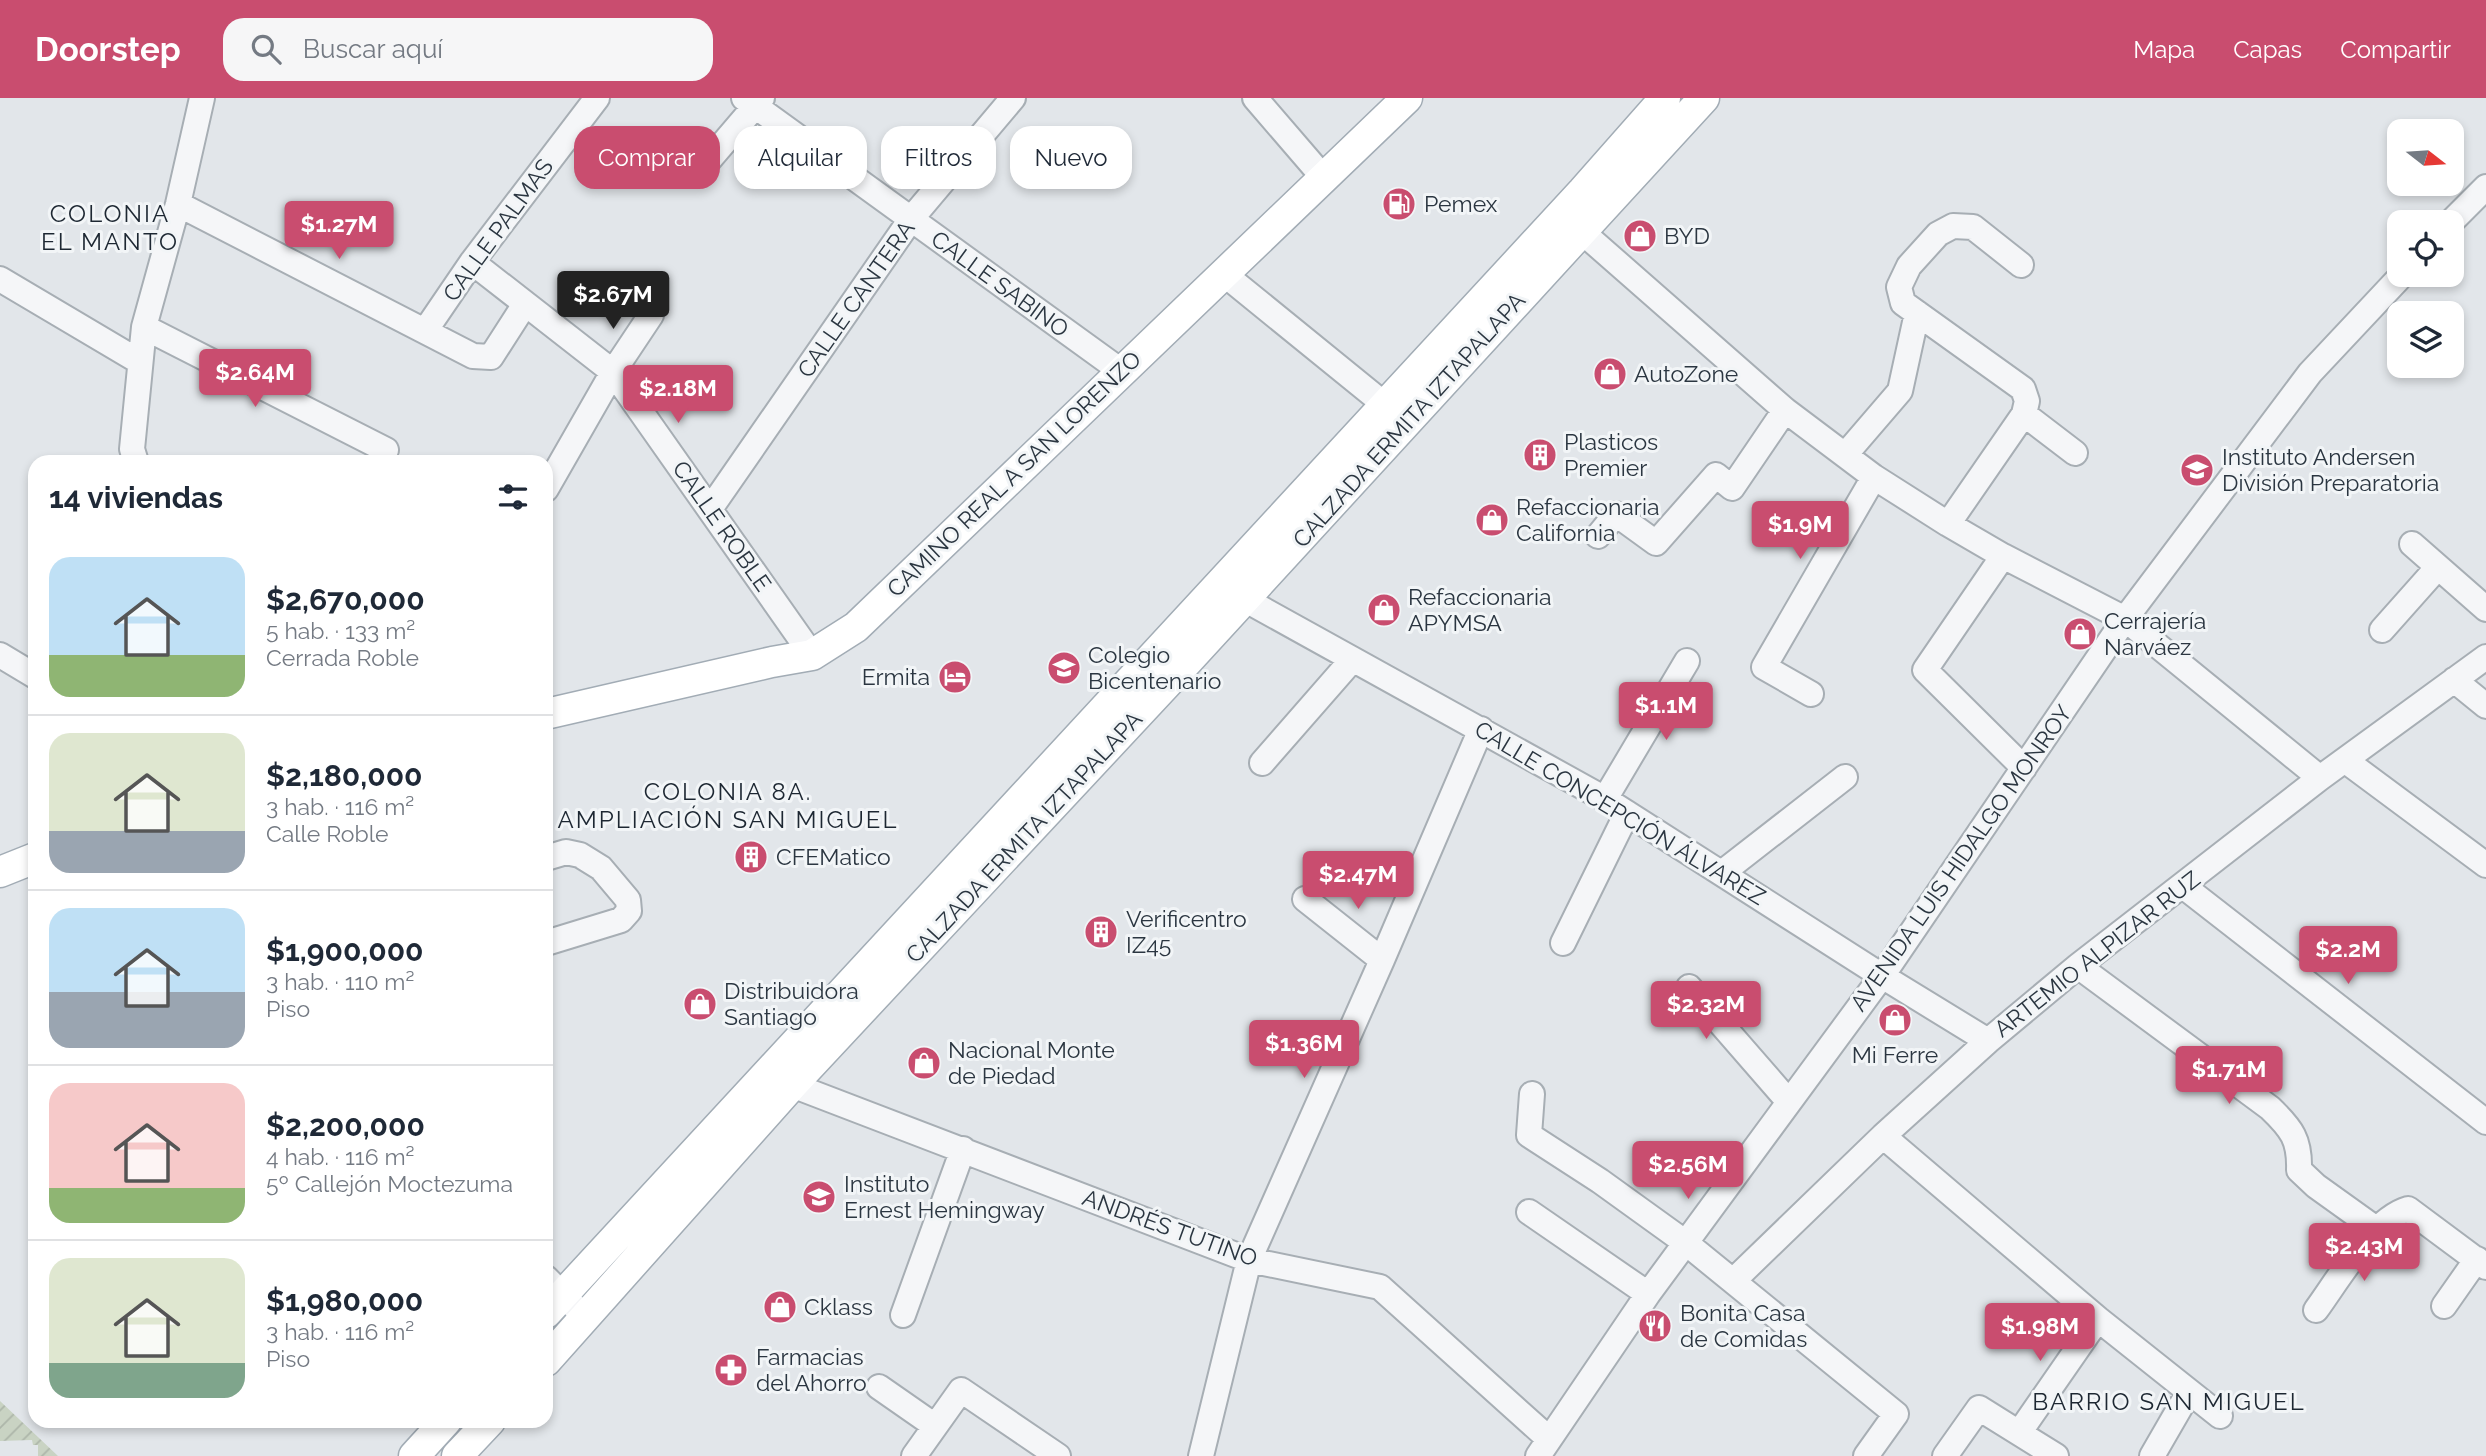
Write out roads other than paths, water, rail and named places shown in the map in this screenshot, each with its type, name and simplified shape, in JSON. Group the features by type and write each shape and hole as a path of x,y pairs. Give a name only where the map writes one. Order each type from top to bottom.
{"main road":[{"name":"CAMINO REAL A SAN LORENZO","path":"553,712 772,662 812,656 856,627 1407,98"},
{"name":"CALZADA ERMITA IZTAPALAPA","path":"553,1295 1583,191 1665,98"},
{"name":"CALZADA ERMITA IZTAPALAPA","path":"553,1353 792,1085 1244,599 1704,98"},
{"path":"0,872 28,861"},
{"path":"414,1456 440,1428"},
{"path":"457,1456 483,1428"}],"street":[{"name":"CALLE CANTERA","path":"710,509 911,219 1013,98"},
{"path":"1255,98 1323,177"},
{"path":"134,455 132,449 144,327 178,204 198,100"},
{"name":"CALLE PALMAS","path":"425,331 472,261 589,100"},
{"name":"CALLE SABINO","path":"754,101 1121,371"},
{"path":"720,146 754,101"},
{"path":"2463,210 2486,187"},
{"path":"178,204 473,356 491,357 525,304"},
{"path":"1948,524 2024,414 2027,401 2023,389 1903,303 1899,287 1909,265 1938,234 1953,226 1973,227 2021,265"},
{"path":"1581,231 1785,410 1874,477 2003,556 2125,620 2320,778"},
{"name":"CALLE ROBLE","path":"472,261 613,372 812,656"},
{"path":"1224,274 1384,404"},
{"path":"0,279 140,362"},
{"name":"AVENIDA LUIS HIDALGO MONROY","path":"1543,1448 1648,1294 1882,976 2125,620 2310,373 2391,287"},
{"path":"1845,455 1900,391 1917,313"},
{"path":"553,477 613,372 651,315"},
{"path":"144,327 386,450"},
{"path":"1598,536 1616,514 1656,543 1716,475 1732,488 1785,410"},
{"path":"2024,414 2075,453"},
{"path":"1811,694 1765,667 1874,477"},
{"path":"2412,544 2486,609"},
{"path":"2003,556 1925,670 2024,768"},
{"path":"2382,630 2438,567"},
{"name":"CALLE CONCEPCIÓN ÁLVAREZ","path":"1244,599 1605,799 1988,1041"},
{"path":"0,655 28,672"},
{"name":"ARTEMIO ALPIZAR RUZ","path":"1733,1281 1883,1136 1988,1041 2078,966 2320,778 2486,657"},
{"path":"1262,763 1352,660"},
{"path":"1605,799 1687,661"},
{"path":"2454,680 2486,706"},
{"path":"1201,1456 1249,1260 1481,729"},
{"path":"2346,761 2486,865"},
{"path":"1723,872 1845,777"},
{"path":"1563,943 1628,813"},
{"path":"553,856 566,852 580,855 601,868 628,900 629,911 621,920 553,941"},
{"path":"2183,886 2486,1122"},
{"path":"1305,899 1382,960"},
{"path":"2078,966 2270,1108 2290,1127 2300,1150 2300,1170 2316,1186 2376,1229"},
{"path":"1689,987 1789,1102"},
{"name":"ANDRÉS TUTINO","path":"792,1085 1249,1260 1380,1287 1543,1448"},
{"path":"1532,1094 1529,1135 1600,1181 1685,1243 1896,1414 1866,1456"},
{"path":"1883,1136 2098,1319 2220,1416"},
{"path":"903,1315 963,1149"},
{"path":"2316,1310 2376,1229 2408,1209 2481,1263 2444,1306"},
{"path":"1529,1212 1648,1294"},
{"path":"553,1297 586,1318"},
{"path":"2020,1433 2098,1319"},
{"path":"879,1387 935,1426"},
{"path":"914,1456 961,1390 1058,1456"},
{"path":"2152,1456 2189,1392"},
{"path":"1945,1456 1979,1408 2055,1456"}],"place":[{"name":"Pemex","path":"1399,204"},
{"name":"BYD","path":"1640,236"},
{"name":"AutoZone","path":"1610,374"},
{"name":"Plasticos Premier","path":"1540,455"},
{"name":"Instituto Andersen División Preparatoria","path":"2197,470"},
{"name":"Refaccionaria California","path":"1492,520"},
{"name":"Refaccionaria APYMSA","path":"1384,610"},
{"name":"Cerrajería Narváez","path":"2080,634"},
{"name":"Colegio Bicentenario","path":"1064,668"},
{"name":"Ermita","path":"955,677"},
{"name":"CFEMatico","path":"751,857"},
{"name":"Verificentro IZ45","path":"1101,932"},
{"name":"Distribuidora Santiago","path":"700,1004"},
{"name":"Mi Ferre","path":"1895,1020"},
{"name":"Nacional Monte de Piedad","path":"924,1063"},
{"name":"Instituto Ernest Hemingway","path":"819,1197"},
{"name":"Cklass","path":"780,1307"},
{"name":"Bonita Casa de Comidas","path":"1655,1326"},
{"name":"Farmacias del Ahorro","path":"731,1370"}],"district":[{"name":"COLONIA EL MANTO","path":"110,228"},
{"name":"COLONIA 8A. AMPLIACIÓN SAN MIGUEL","path":"728,806"},
{"name":"BARRIO SAN MIGUEL","path":"2169,1402"}]}
